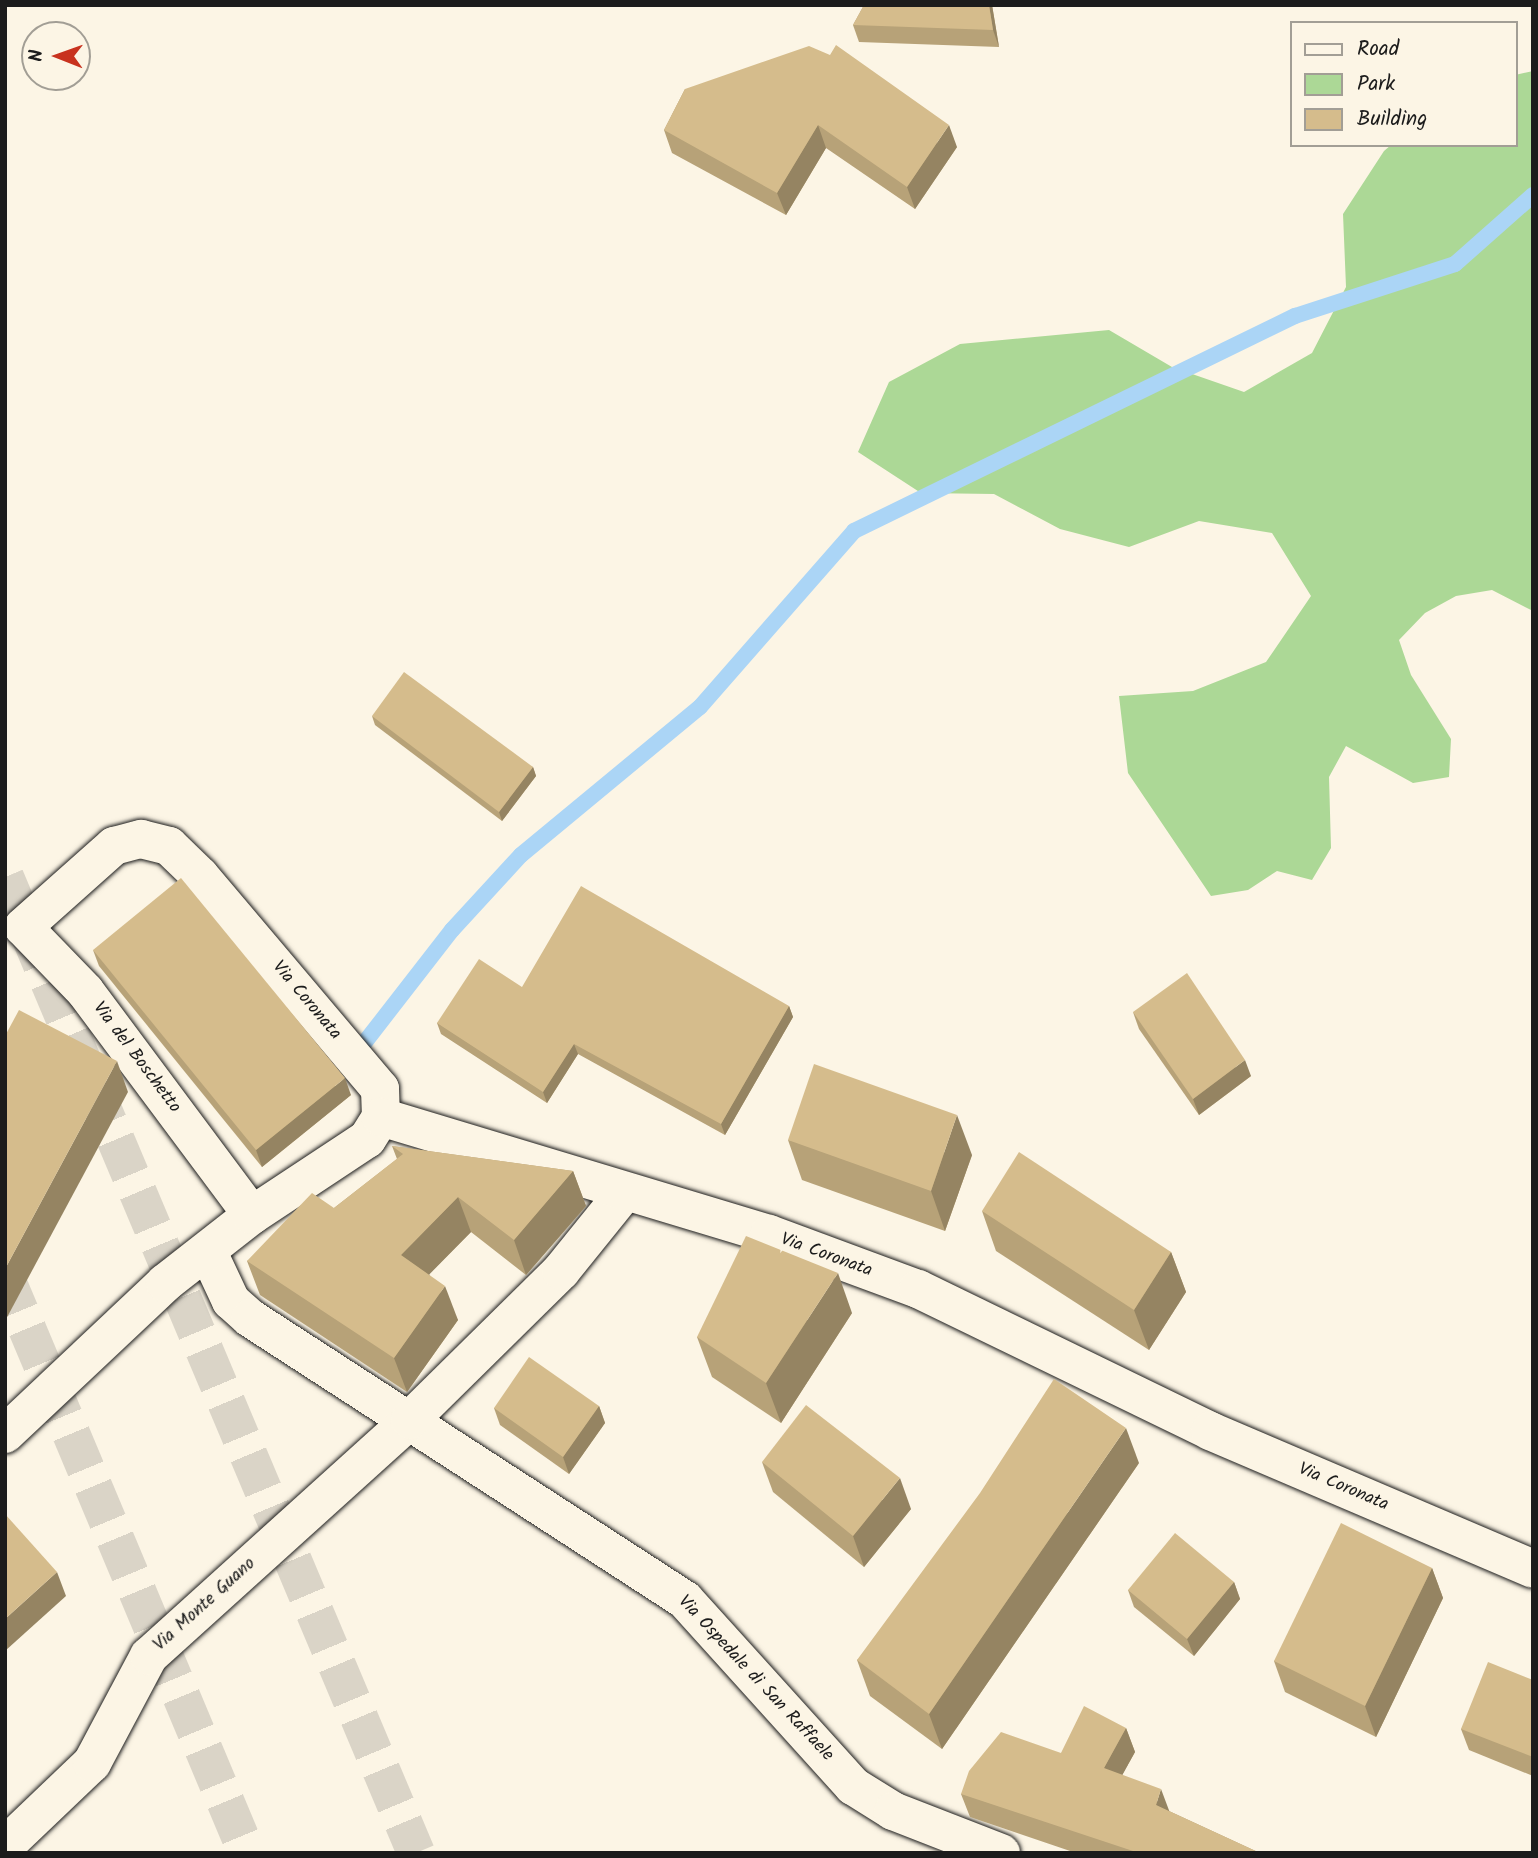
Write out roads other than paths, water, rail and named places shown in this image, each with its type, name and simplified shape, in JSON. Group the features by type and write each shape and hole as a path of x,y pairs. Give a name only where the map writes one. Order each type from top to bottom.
{"street":[{"name":"Via Coronata","path":"14,921 114,846 141,839 169,846 201,876 380,1089 381,1116 624,1194 769,1234 918,1289 1210,1431 1533,1569"},
{"name":"Via del Boschetto","path":"14,921 85,991 252,1216"},
{"path":"5,1434 165,1283 252,1216 367,1139 381,1116"},
{"name":"Via Monte Guano","path":"5,1846 92,1763 149,1656 410,1420 561,1270 624,1194"},
{"path":"208,1252 231,1301 250,1318 410,1420"},
{"name":"Via Ospedale di San Raffaele","path":"410,1420 685,1600 853,1786 893,1811 1001,1853"}],"waterway":[{"path":"365,1042 452,930 521,855 700,707 854,531 1295,316 1455,264 1533,195"}],"tunnel":[{"path":"5,877 416,1853"},
{"path":"5,1276 247,1853"}]}
